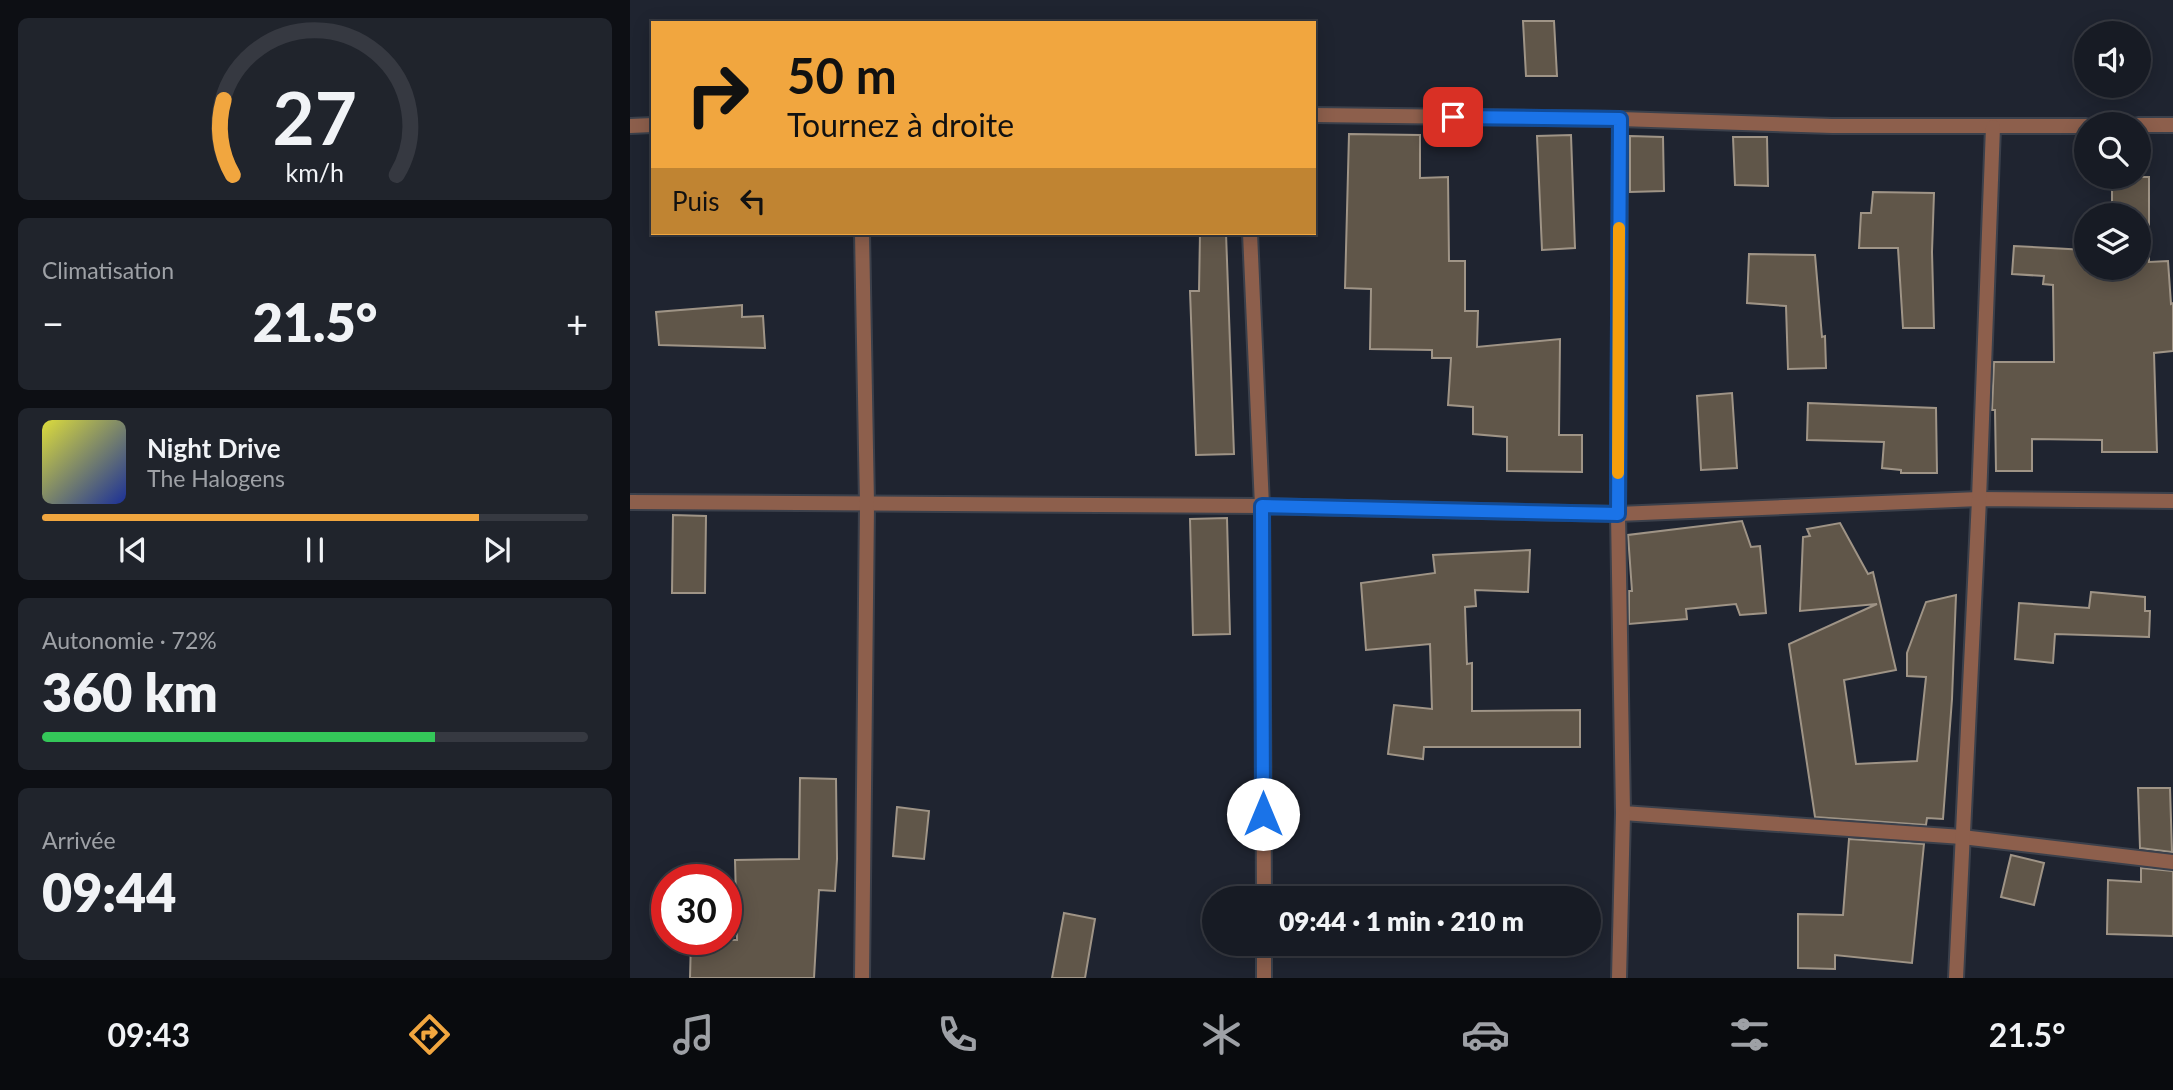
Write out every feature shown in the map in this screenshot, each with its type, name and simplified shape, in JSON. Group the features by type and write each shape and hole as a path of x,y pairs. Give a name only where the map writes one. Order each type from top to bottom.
{"street":[{"path":"1316,115 1620,119 1832,126 2074,126"},
{"path":"1619,978 1623,813 1618,514 1620,119"},
{"path":"630,126 651,125"},
{"path":"2151,125 2173,125"},
{"path":"1956,978 1979,499 1993,127"},
{"path":"862,235 867,503 862,978"},
{"path":"1250,235 1262,506 1264,886"},
{"path":"630,502 1262,506 1618,514 1979,499 2173,501"},
{"path":"1623,813 1962,837 2173,862"},
{"path":"1264,956 1264,978"}],"building":[{"path":"1523,21 1554,21 1557,76 1526,76"},
{"path":"1349,134 1420,135 1420,178 1448,177 1449,261 1465,261 1465,311 1478,311 1477,347 1560,339 1559,435 1582,435 1582,472 1507,471 1507,437 1473,434 1473,407 1448,405 1451,358 1432,358 1432,350 1370,349 1371,289 1345,288"},
{"path":"1571,135 1575,248 1542,250 1537,136"},
{"path":"1630,136 1663,137 1664,191 1630,192"},
{"path":"1733,137 1767,137 1768,186 1735,185"},
{"path":"2112,189 2149,189 2149,203 2112,203"},
{"path":"1873,192 1934,193 1934,328 1903,328 1898,248 1859,248 1861,213 1871,213"},
{"path":"1200,235 1226,235 1234,454 1196,455 1190,291 1199,291"},
{"path":"2014,246 2074,249 2074,280 2151,280 2151,262 2168,261 2171,304 2173,303 2173,351 2154,353 2157,452 2102,452 2102,440 2032,439 2032,471 1996,471 1995,410 1992,410 1994,362 2054,362 2053,285 2043,284 2044,276 2012,274"},
{"path":"1749,254 1815,255 1822,337 1825,336 1826,368 1788,369 1786,306 1747,303"},
{"path":"742,305 742,317 763,316 765,348 659,345 656,312"},
{"path":"1732,393 1737,468 1701,470 1697,396"},
{"path":"1808,403 1936,408 1937,473 1901,473 1901,470 1882,468 1884,442 1807,440"},
{"path":"673,515 706,516 705,593 672,593"},
{"path":"1227,518 1230,634 1193,635 1190,519"},
{"path":"1742,521 1751,547 1760,546 1766,613 1740,615 1736,604 1686,609 1687,619 1629,624 1629,591 1632,591 1628,535"},
{"path":"1840,523 1868,574 1873,572 1896,670 1844,680 1856,764 1917,761 1926,677 1907,676 1907,653 1926,602 1956,595 1943,819 1927,818 1926,825 1815,817 1789,644 1877,604 1800,611 1803,537 1810,536 1807,529"},
{"path":"1530,550 1528,592 1475,590 1476,606 1465,607 1467,664 1472,663 1472,711 1580,710 1580,747 1424,747 1423,759 1388,754 1394,705 1432,709 1430,644 1366,650 1361,583 1435,573 1433,555"},
{"path":"2091,592 2145,597 2145,611 2150,611 2149,637 2055,634 2053,663 2015,659 2019,603 2089,608"},
{"path":"800,778 836,779 835,891 819,890 814,978 690,978 691,955 742,955 742,864 735,864 735,860 799,859"},
{"path":"2138,788 2170,788 2172,852 2140,848"},
{"path":"897,807 929,811 924,859 893,856"},
{"path":"1849,839 1924,844 1912,963 1835,955 1835,969 1798,968 1798,914 1843,915"},
{"path":"2011,855 2044,863 2034,905 2001,897"},
{"path":"2141,868 2173,871 2173,936 2107,934 2108,880 2141,882"},
{"path":"1064,913 1095,919 1085,978 1052,978"}],"slow traffic":[{"path":"1618,473 1619,228"}],"route":[{"path":"1263,814 1262,506 1618,514 1620,119 1453,117"}]}
